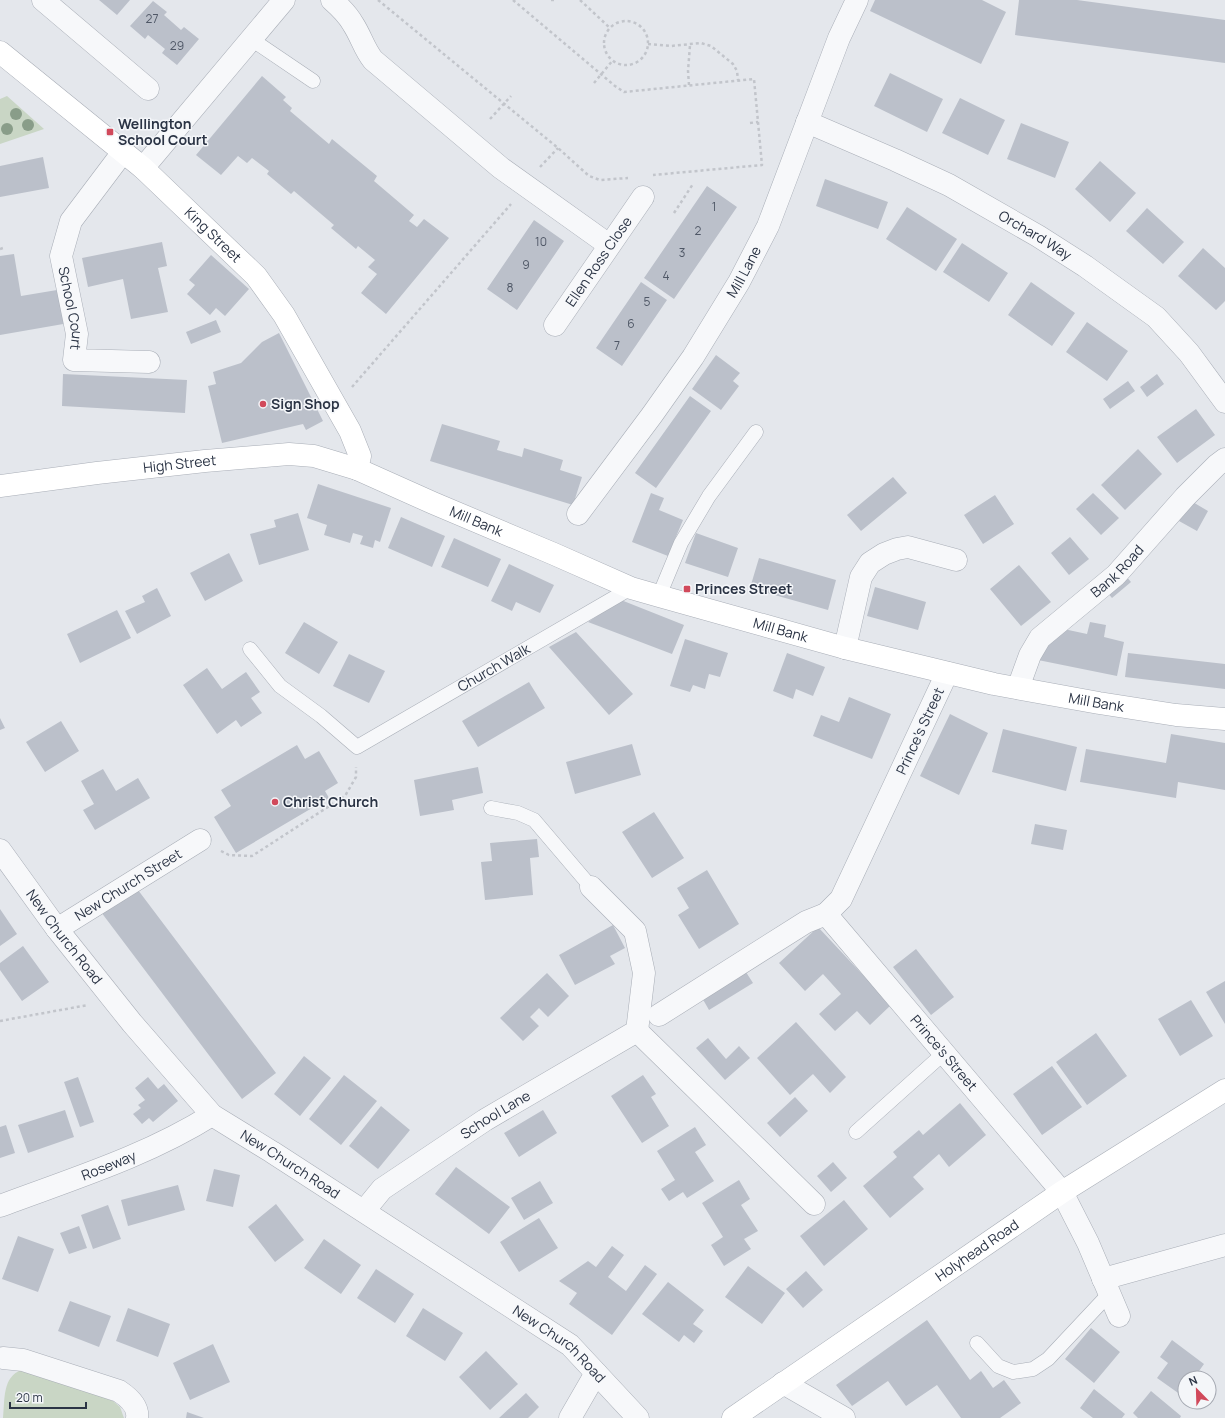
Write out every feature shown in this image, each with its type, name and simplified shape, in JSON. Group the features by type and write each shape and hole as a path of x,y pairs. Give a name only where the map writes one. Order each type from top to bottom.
{"street":[{"path":"143,168 284,0"},
{"path":"332,0 341,8 353,24 364,48 373,60 502,168 609,245"},
{"name":"Mill Lane","path":"578,514 652,416 693,357 739,282 768,226 839,38 857,0"},
{"path":"57,4 148,89"},
{"name":"King Street","path":"0,52 143,168 256,276 284,315 350,430 360,456 357,469"},
{"name":"Orchard Way","path":"807,122 949,185 1032,233 1085,266 1156,317 1189,353 1225,402"},
{"name":"School Court","path":"122,152 71,221 61,256 77,334 74,360 149,362"},
{"name":"Ellen Ross Close","path":"555,325 643,198"},
{"name":"High Street","path":"0,486 105,472 205,461 289,454 314,456 357,469"},
{"name":"Bank Road","path":"1018,688 1030,655 1040,638 1116,575 1185,497 1225,459"},
{"name":"Mill Bank","path":"357,469 631,588 658,596 845,648 947,673 1099,703 1176,715 1225,719"},
{"path":"845,648 861,577 870,563 884,554 908,547 956,560"},
{"name":"Prince's Street","path":"658,1015 806,922 826,914 841,899 947,673"},
{"name":"New Church Street","path":"57,929 200,840"},
{"name":"New Church Road","path":"0,850 57,929 132,1023 212,1115 364,1211 570,1345 638,1418"},
{"path":"591,887 635,931 644,973 637,1031 814,1204"},
{"name":"Prince's Street","path":"826,914 943,1054 1062,1192 1088,1243 1119,1316"},
{"name":"School Lane","path":"364,1211 382,1189 485,1120 637,1031"},
{"name":"Holyhead Road","path":"733,1418 1062,1192 1225,1090"},
{"name":"Roseway","path":"0,1206 154,1147 212,1115"},
{"path":"1106,1287 1225,1245"},
{"path":"1,1360 23,1360 119,1391 132,1401 138,1415 137,1418"},
{"path":"570,1418 596,1373"},
{"path":"783,1383 844,1418"}],"lane":[{"path":"251,39 313,81"},
{"path":"658,596 681,543 689,529 710,496 756,432"},
{"name":"Church Walk","path":"357,747 631,588"},
{"path":"250,650 280,686 321,716 357,747"},
{"path":"492,808 518,813 534,820 591,887"},
{"path":"856,1132 943,1054"},
{"path":"977,1343 998,1366 1013,1372 1033,1369 1052,1354 1106,1287"}],"path":[{"path":"378,0 558,148 586,174 597,180 631,177"},
{"path":"513,0 624,92 754,79 762,165 646,176"},
{"path":"551,0 557,0"},
{"path":"580,0 610,28"},
{"path":"619,22 632,22 641,27 645,32 648,44 645,54 637,62 624,65 613,60 607,54 604,44 606,35 610,28 619,22"},
{"path":"648,44 664,46 701,43 713,47 733,64 737,71 738,80"},
{"path":"689,86 688,71 690,45"},
{"path":"594,84 613,60"},
{"path":"490,119 511,96"},
{"path":"750,123 758,122"},
{"path":"538,169 558,148"},
{"path":"674,213 693,184"},
{"path":"336,406 514,200"},
{"path":"200,840 229,855 252,856 345,796 356,777 357,747"},
{"path":"0,1021 70,1009 113,998"}],"green space":[{"path":"7,96 44,129 0,144 0,99"},
{"path":"22,1370 29,1370 113,1401 120,1407 124,1418 3,1418 8,1383 16,1373"}],"building":[{"path":"99,0 130,0 117,15"},
{"path":"875,0 982,0 1006,12 981,64 870,11"},
{"path":"1019,0 1077,0 1225,20 1225,63 1015,35"},
{"path":"153,1 167,12 164,15 181,30 184,27 199,39 177,65 162,53 165,49 148,35 145,39 130,26"},
{"path":"890,73 943,99 927,132 874,106"},
{"path":"262,76 286,97 283,100 292,108 290,111 329,144 332,139 377,176 374,181 414,215 409,221 417,227 424,219 449,238 386,314 361,293 377,274 368,267 375,260 358,246 356,249 331,228 334,225 294,191 291,194 267,174 269,171 252,158 247,163 238,156 221,175 196,155"},
{"path":"960,98 1005,120 988,155 942,133"},
{"path":"1021,123 1069,142 1055,178 1007,159"},
{"path":"43,157 49,188 0,197 0,166"},
{"path":"1100,161 1136,193 1110,222 1075,189"},
{"path":"825,179 888,202 878,229 816,206"},
{"path":"707,186 737,207 674,299 644,278"},
{"path":"907,207 957,239 936,271 886,239"},
{"path":"1147,208 1184,242 1163,264 1126,231"},
{"path":"534,220 564,241 517,310 487,289"},
{"path":"162,242 167,266 158,268 168,312 131,319 123,279 88,287 82,258"},
{"path":"962,243 1008,273 989,302 943,272"},
{"path":"1203,248 1225,268 1225,301 1216,310 1178,276"},
{"path":"14,254 21,296 63,289 69,323 0,335 0,256"},
{"path":"211,255 249,289 225,316 216,308 210,315 187,294 195,285 189,280"},
{"path":"641,282 667,300 622,366 596,348"},
{"path":"1031,282 1075,313 1052,346 1008,315"},
{"path":"216,320 221,332 191,344 186,332"},
{"path":"1087,322 1128,351 1107,381 1066,352"},
{"name":"Sign Shop","path":"279,333 323,421 306,430 303,424 222,443 208,386 216,384 213,372 241,363 262,342"},
{"path":"716,355 740,373 733,381 739,386 721,410 692,389"},
{"path":"63,374 187,380 185,413 62,406"},
{"path":"1157,374 1164,384 1147,397 1140,387"},
{"path":"1128,381 1135,391 1110,409 1103,399"},
{"path":"690,396 711,411 656,488 635,473"},
{"path":"1196,409 1215,435 1177,463 1157,437"},
{"path":"442,424 500,441 497,450 522,457 524,448 563,460 560,470 582,477 573,505 430,461"},
{"path":"1138,449 1162,474 1125,510 1101,485"},
{"path":"893,477 907,493 861,531 847,515"},
{"path":"318,484 391,508 380,542 375,540 373,548 360,544 363,536 353,533 350,543 324,535 327,525 307,518"},
{"path":"651,493 664,498 659,510 683,520 668,556 632,542"},
{"path":"1093,493 1119,518 1101,535 1076,509"},
{"path":"995,495 1014,524 983,544 964,515"},
{"path":"1191,501 1208,511 1197,531 1179,521"},
{"path":"298,513 309,550 259,565 250,534 276,527 274,520"},
{"path":"401,517 445,536 432,567 388,548"},
{"path":"696,533 738,548 728,577 685,563"},
{"path":"1070,537 1089,559 1069,575 1051,553"},
{"path":"454,538 501,559 488,587 441,567"},
{"path":"229,553 243,581 205,601 190,573"},
{"path":"759,558 836,580 828,610 750,588"},
{"path":"509,564 554,585 540,613 516,602 512,611 491,601"},
{"path":"1019,565 1051,602 1021,626 990,589"},
{"path":"1125,575 1131,582 1112,598 1106,591"},
{"path":"875,587 926,602 918,630 867,616"},
{"path":"157,588 171,616 137,634 125,611 145,602 142,596"},
{"path":"621,600 684,625 672,654 588,622"},
{"path":"117,610 131,638 80,663 67,634"},
{"path":"304,622 338,642 319,674 285,653"},
{"path":"1090,622 1106,625 1104,637 1124,642 1117,676 1033,659 1059,628 1087,634"},
{"path":"576,632 633,694 609,715 549,647"},
{"path":"685,639 728,653 720,677 709,674 705,689 693,685 690,692 670,686"},
{"path":"787,653 825,667 813,696 796,689 793,699 773,691"},
{"path":"1128,653 1225,664 1225,689 1125,677"},
{"path":"349,654 385,671 369,703 333,686"},
{"path":"207,668 222,689 246,672 260,692 251,698 262,713 241,727 236,720 217,734 183,685"},
{"path":"529,682 545,708 478,747 462,721"},
{"path":"849,697 891,714 872,759 813,736 821,715 839,722"},
{"path":"950,714 988,733 959,795 920,776"},
{"path":"0,718 5,728 0,730"},
{"path":"61,721 79,751 45,772 26,742"},
{"path":"1003,729 1077,747 1066,791 992,772"},
{"path":"1171,734 1225,743 1225,790 1178,782 1176,798 1080,782 1086,749 1166,763"},
{"path":"632,744 641,775 575,794 566,762"},
{"name":"Christ Church","path":"297,745 305,759 319,751 338,783 325,791 329,798 236,853 214,817 231,806 221,790"},
{"path":"478,767 483,793 452,800 454,810 420,816 414,780"},
{"path":"103,769 116,791 138,778 150,798 95,830 83,810 94,804 81,781"},
{"path":"654,812 684,858 652,878 622,832"},
{"path":"1035,824 1067,830 1063,850 1031,844"},
{"path":"537,839 539,857 530,858 533,895 485,900 481,862 492,861 490,843"},
{"path":"707,870 739,924 699,949 678,915 689,908 677,888"},
{"path":"135,886 276,1073 242,1099 101,912"},
{"path":"0,909 17,934 0,946"},
{"path":"613,925 625,948 610,956 615,964 575,985 559,955"},
{"path":"818,927 891,1005 870,1025 857,1011 835,1031 819,1014 841,994 823,974 805,991 779,963"},
{"path":"23,946 49,982 22,1001 0,970 0,963"},
{"path":"916,949 954,997 931,1015 893,967"},
{"path":"744,969 753,983 709,1010 701,996"},
{"path":"547,973 569,996 548,1017 539,1008 530,1017 539,1026 523,1041 500,1018"},
{"path":"1225,981 1225,1024 1206,992"},
{"path":"1191,1000 1213,1036 1180,1056 1158,1019"},
{"path":"796,1022 846,1077 830,1093 813,1074 790,1095 757,1058"},
{"path":"1096,1033 1127,1076 1087,1105 1056,1062"},
{"path":"708,1038 726,1059 739,1046 750,1058 725,1080 696,1048"},
{"path":"304,1056 331,1078 300,1116 274,1094"},
{"path":"1052,1066 1082,1107 1042,1135 1013,1094"},
{"path":"344,1075 377,1101 341,1145 309,1119"},
{"path":"643,1075 656,1094 651,1097 669,1126 642,1143 611,1096"},
{"path":"78,1077 94,1122 80,1127 64,1082"},
{"path":"148,1077 158,1089 164,1084 178,1101 153,1122 149,1118 142,1124 133,1114 141,1108 138,1105 145,1100 135,1088"},
{"path":"795,1097 808,1111 780,1137 767,1123"},
{"path":"960,1103 986,1135 949,1167 939,1154 913,1177 924,1189 890,1218 863,1186 897,1157 893,1152 919,1130 923,1135"},
{"path":"381,1106 410,1130 378,1169 349,1146"},
{"path":"65,1110 74,1137 28,1153 18,1125"},
{"path":"543,1110 557,1133 519,1157 504,1133"},
{"path":"6,1125 15,1153 0,1158 0,1127"},
{"path":"695,1127 706,1145 695,1152 714,1181 687,1198 683,1192 669,1201 661,1189 675,1180 657,1151"},
{"path":"833,1162 847,1178 831,1192 817,1176"},
{"path":"456,1167 510,1207 489,1234 435,1194"},
{"path":"214,1169 240,1175 233,1207 206,1201"},
{"path":"739,1180 750,1199 741,1205 758,1231 744,1239 751,1249 724,1266 711,1245 723,1237 702,1203"},
{"path":"540,1181 553,1203 524,1220 511,1198"},
{"path":"178,1185 185,1210 128,1226 121,1200"},
{"path":"844,1200 868,1229 824,1266 800,1236"},
{"path":"276,1204 304,1240 275,1262 248,1227"},
{"path":"108,1205 121,1239 93,1249 81,1215"},
{"path":"539,1218 558,1248 519,1272 500,1242"},
{"path":"79,1226 87,1248 69,1254 60,1233"},
{"path":"18,1236 54,1249 38,1292 2,1279"},
{"path":"324,1239 361,1265 341,1294 304,1268"},
{"path":"612,1246 624,1255 608,1277 626,1291 645,1265 657,1274 612,1335 569,1304 577,1293 559,1281 588,1261 596,1267"},
{"path":"748,1266 785,1293 762,1324 725,1297"},
{"path":"376,1269 414,1294 395,1323 357,1298"},
{"path":"806,1271 823,1290 803,1308 786,1289"},
{"path":"668,1282 704,1310 693,1324 703,1331 694,1343 684,1335 679,1342 642,1314"},
{"path":"70,1301 111,1316 99,1347 58,1331"},
{"path":"128,1308 170,1324 158,1357 116,1341"},
{"path":"423,1308 463,1333 445,1361 406,1336"},
{"path":"927,1320 970,1380 981,1371 993,1388 1004,1380 1021,1403 1000,1418 961,1418 937,1385 906,1406 888,1381 852,1406 836,1385"},
{"path":"1091,1328 1120,1352 1094,1383 1065,1359"},
{"path":"1172,1340 1204,1364 1200,1370 1177,1370 1177,1392 1157,1378 1168,1363 1160,1357"},
{"path":"213,1344 230,1382 190,1400 173,1363"},
{"path":"486,1351 518,1384 490,1410 459,1377"},
{"path":"1094,1389 1125,1414 1122,1418 1093,1418 1080,1408"},
{"path":"1151,1391 1181,1416 1180,1418 1138,1418 1133,1413"},
{"path":"526,1393 539,1407 528,1418 499,1418"},
{"path":"187,1412 204,1418 186,1418"}],"place":[{"name":"Wellington School Court","path":"110,132"},
{"name":"Sign Shop","path":"263,404"},
{"name":"Princes Street","path":"687,589"},
{"name":"Christ Church","path":"275,802"}]}
